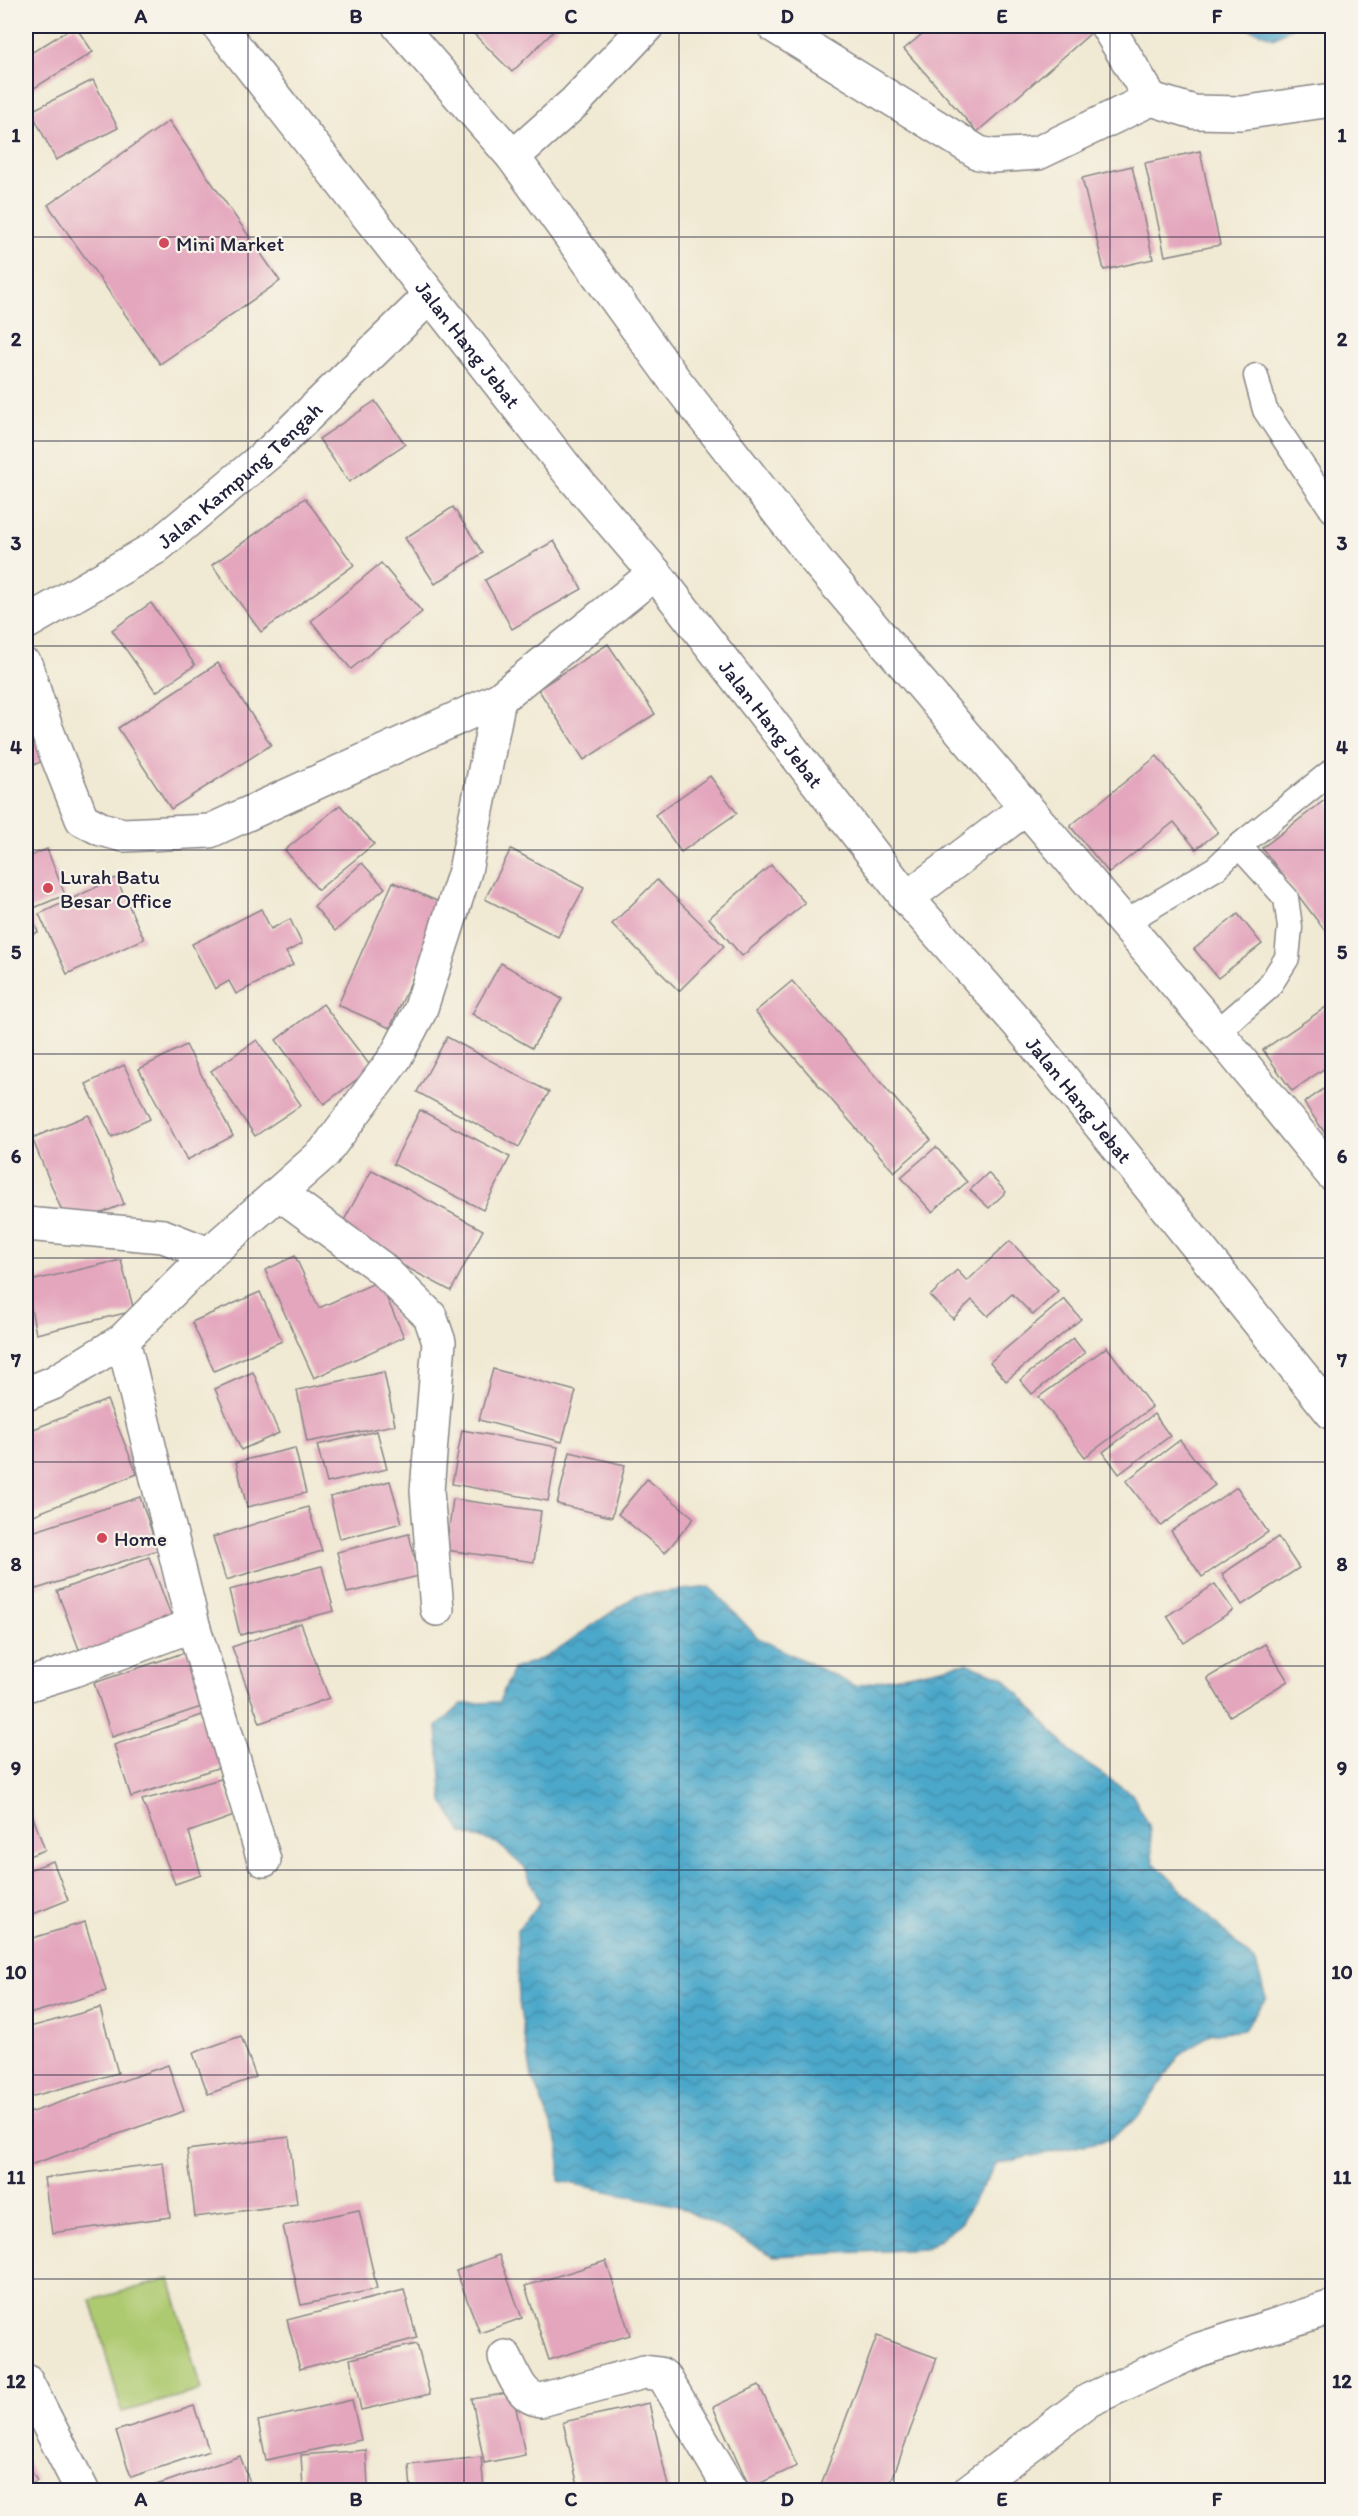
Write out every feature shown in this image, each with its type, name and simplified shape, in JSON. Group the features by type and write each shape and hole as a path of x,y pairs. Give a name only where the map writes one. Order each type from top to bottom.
{"main road":[{"name":"Jalan Hang Jebat","path":"219,26 429,297 569,472 655,573 907,898 1017,1022 1332,1413"},
{"path":"399,26 513,158 673,378 813,556 1217,1032 1332,1174"},
{"path":"513,158 575,102 647,26"},
{"path":"774,26 979,153 993,156 1038,153 1151,99"},
{"path":"1107,26 1151,99 1194,112 1241,114 1332,100"},
{"name":"Jalan Kampung Tengah","path":"26,623 155,548 272,451 429,297"},
{"path":"26,666 46,728 82,819 101,829 123,835 210,831 499,699 655,573"},
{"path":"26,1394 53,1383 123,1340 209,1254 324,1153 395,1058 420,1011 465,871 499,699"},
{"path":"907,898 1026,808"},
{"path":"279,1193 380,1267 430,1316 436,1329 439,1342 427,1491 437,1609"},
{"path":"26,1224 163,1236 209,1254"},
{"path":"123,1340 193,1625 264,1860"},
{"path":"26,1685 71,1671 193,1625"},
{"path":"970,2490 1089,2400 1198,2350 1332,2307"},
{"path":"505,2357 524,2392 532,2399 541,2400 644,2372 660,2374 665,2378 731,2490"},
{"path":"26,2381 82,2490"}],"lane":[{"path":"1256,376 1265,410 1332,510"},
{"path":"1124,923 1216,868 1239,846 1332,771"},
{"path":"1217,1032 1268,988 1287,957 1290,927 1286,898 1239,846"}],"green space":[{"path":"170,2279 201,2390 122,2412 91,2300"}],"water":[{"path":"1242,26 1294,26 1274,38"},
{"path":"710,1587 758,1638 855,1686 966,1663 1003,1677 1075,1756 1132,1794 1149,1825 1153,1862 1256,1963 1266,1998 1244,2029 1210,2034 1178,2057 1138,2117 1108,2140 996,2164 959,2225 925,2249 774,2256 678,2206 559,2181 559,2145 532,2077 519,2003 517,1930 540,1903 525,1868 497,1843 462,1833 443,1802 437,1727 462,1704 499,1702 513,1669 546,1657 637,1595"}],"building":[{"path":"26,26 36,26 26,34"},
{"path":"75,26 93,52 26,93 26,56"},
{"path":"466,26 559,26 512,72"},
{"path":"932,26 1084,26 1091,33 977,132 904,49"},
{"path":"93,80 118,128 56,160 31,111"},
{"name":"Mini Market","path":"169,121 280,281 160,364 48,205"},
{"path":"1200,151 1220,245 1165,256 1145,163"},
{"path":"1132,166 1153,259 1104,270 1082,178"},
{"path":"375,401 405,444 349,482 319,439"},
{"path":"305,498 354,565 261,632 212,565"},
{"path":"453,507 483,553 435,584 405,538"},
{"path":"554,541 582,589 512,629 485,580"},
{"path":"381,563 422,612 351,669 311,621"},
{"path":"151,603 195,665 156,692 112,630"},
{"path":"608,644 655,714 584,760 538,689"},
{"path":"218,663 271,745 171,809 118,728"},
{"path":"26,720 44,760 26,769"},
{"path":"1157,756 1218,832 1196,849 1174,822 1109,873 1070,826"},
{"path":"710,776 737,813 681,852 655,815"},
{"path":"1326,799 1332,806 1332,940 1262,848"},
{"path":"340,805 374,844 318,890 285,850"},
{"path":"47,849 65,895 29,910 38,932 26,937 26,858"},
{"path":"511,849 584,888 558,937 485,899"},
{"path":"362,863 385,888 335,931 314,906"},
{"path":"771,865 805,903 742,956 709,918"},
{"path":"116,878 144,939 67,974 39,914"},
{"path":"657,880 724,946 679,991 612,924"},
{"path":"393,882 446,905 390,1028 338,1005"},
{"path":"261,909 271,929 290,919 302,944 286,952 293,965 236,994 229,981 215,989 192,944"},
{"path":"1238,914 1262,944 1218,978 1194,949"},
{"path":"501,963 562,999 532,1048 472,1014"},
{"path":"26,968 29,968 27,1013 26,1013"},
{"path":"792,981 931,1140 894,1172 755,1012"},
{"path":"1332,1003 1332,1063 1292,1091 1263,1050"},
{"path":"323,1004 372,1068 324,1104 276,1040"},
{"path":"447,1037 549,1092 519,1147 417,1092"},
{"path":"257,1040 301,1105 255,1136 211,1071"},
{"path":"186,1045 233,1136 187,1160 139,1069"},
{"path":"124,1065 150,1119 112,1137 86,1084"},
{"path":"1332,1083 1332,1143 1304,1103"},
{"path":"420,1110 510,1157 483,1210 393,1164"},
{"path":"89,1115 124,1204 68,1226 32,1138"},
{"path":"936,1147 967,1182 932,1212 901,1177"},
{"path":"372,1170 483,1230 451,1291 338,1231"},
{"path":"988,1173 1006,1192 989,1208 970,1190"},
{"path":"1010,1241 1058,1291 1033,1315 1012,1294 988,1316 972,1300 953,1319 930,1296 957,1270 967,1281"},
{"path":"295,1256 319,1308 379,1281 404,1337 314,1378 265,1270"},
{"path":"121,1260 134,1311 36,1334 26,1282"},
{"path":"260,1292 282,1341 214,1371 192,1322"},
{"path":"1064,1299 1081,1319 1006,1381 990,1362"},
{"path":"1073,1338 1085,1353 1032,1394 1020,1380"},
{"path":"1107,1347 1152,1407 1085,1457 1039,1397"},
{"path":"493,1369 576,1391 562,1442 479,1420"},
{"path":"253,1372 279,1433 241,1450 215,1389"},
{"path":"384,1372 395,1425 307,1442 297,1390"},
{"path":"107,1400 137,1474 26,1518 26,1432"},
{"path":"1154,1414 1170,1436 1119,1474 1103,1452"},
{"path":"462,1430 558,1447 548,1501 452,1484"},
{"path":"377,1431 387,1469 327,1483 317,1445"},
{"path":"1180,1440 1215,1485 1161,1526 1126,1481"},
{"path":"295,1448 306,1493 247,1507 236,1462"},
{"path":"570,1452 625,1465 612,1517 557,1504"},
{"path":"647,1479 694,1518 665,1553 618,1514"},
{"path":"390,1481 402,1523 340,1539 330,1497"},
{"path":"1237,1487 1268,1532 1202,1577 1171,1531"},
{"path":"140,1497 158,1550 30,1591 26,1584 26,1534"},
{"path":"453,1499 541,1511 534,1562 446,1550"},
{"path":"308,1507 322,1551 226,1580 213,1537"},
{"path":"409,1534 419,1576 347,1593 337,1552"},
{"path":"1278,1537 1299,1568 1242,1605 1222,1574"},
{"path":"149,1557 174,1623 82,1657 57,1591"},
{"path":"322,1566 334,1611 240,1635 229,1590"},
{"path":"1215,1584 1233,1610 1184,1643 1167,1616"},
{"path":"301,1623 329,1698 260,1723 232,1647"},
{"path":"1265,1644 1288,1681 1230,1716 1207,1678"},
{"path":"189,1651 207,1705 112,1737 94,1683"},
{"path":"211,1712 229,1764 131,1797 114,1745"},
{"path":"221,1779 234,1816 189,1832 201,1875 175,1884 142,1800"},
{"path":"26,1798 45,1850 26,1857"},
{"path":"53,1861 68,1900 26,1917 26,1871"},
{"path":"85,1922 106,1991 26,2015 26,1940"},
{"path":"100,2008 118,2073 26,2098 26,2028"},
{"path":"241,2036 256,2077 208,2094 193,2053"},
{"path":"168,2065 184,2111 30,2165 26,2152 26,2114"},
{"path":"289,2137 297,2204 195,2217 187,2150"},
{"path":"163,2163 170,2217 52,2233 44,2178"},
{"path":"359,2210 377,2289 301,2305 283,2226"},
{"path":"499,2255 522,2318 480,2333 456,2271"},
{"path":"606,2261 630,2335 549,2360 525,2286"},
{"path":"404,2290 417,2338 300,2369 287,2320"},
{"path":"877,2336 937,2358 888,2490 819,2490"},
{"path":"417,2344 430,2394 361,2410 350,2359"},
{"path":"759,2385 797,2466 750,2488 713,2407"},
{"path":"513,2392 525,2455 484,2463 472,2399"},
{"path":"352,2400 361,2440 266,2460 258,2421"},
{"path":"649,2403 669,2490 579,2490 563,2422"},
{"path":"194,2406 209,2451 131,2477 116,2431"},
{"path":"366,2450 368,2485 303,2489 301,2455"},
{"path":"240,2456 253,2490 152,2490 151,2487"},
{"path":"481,2457 484,2490 411,2490 409,2465"},
{"path":"26,2461 37,2481 26,2488"}],"place":[{"name":"Mini Market","path":"164,243"},
{"name":"Lurah Batu Besar Office","path":"48,888"},
{"name":"Home","path":"102,1538"}]}
